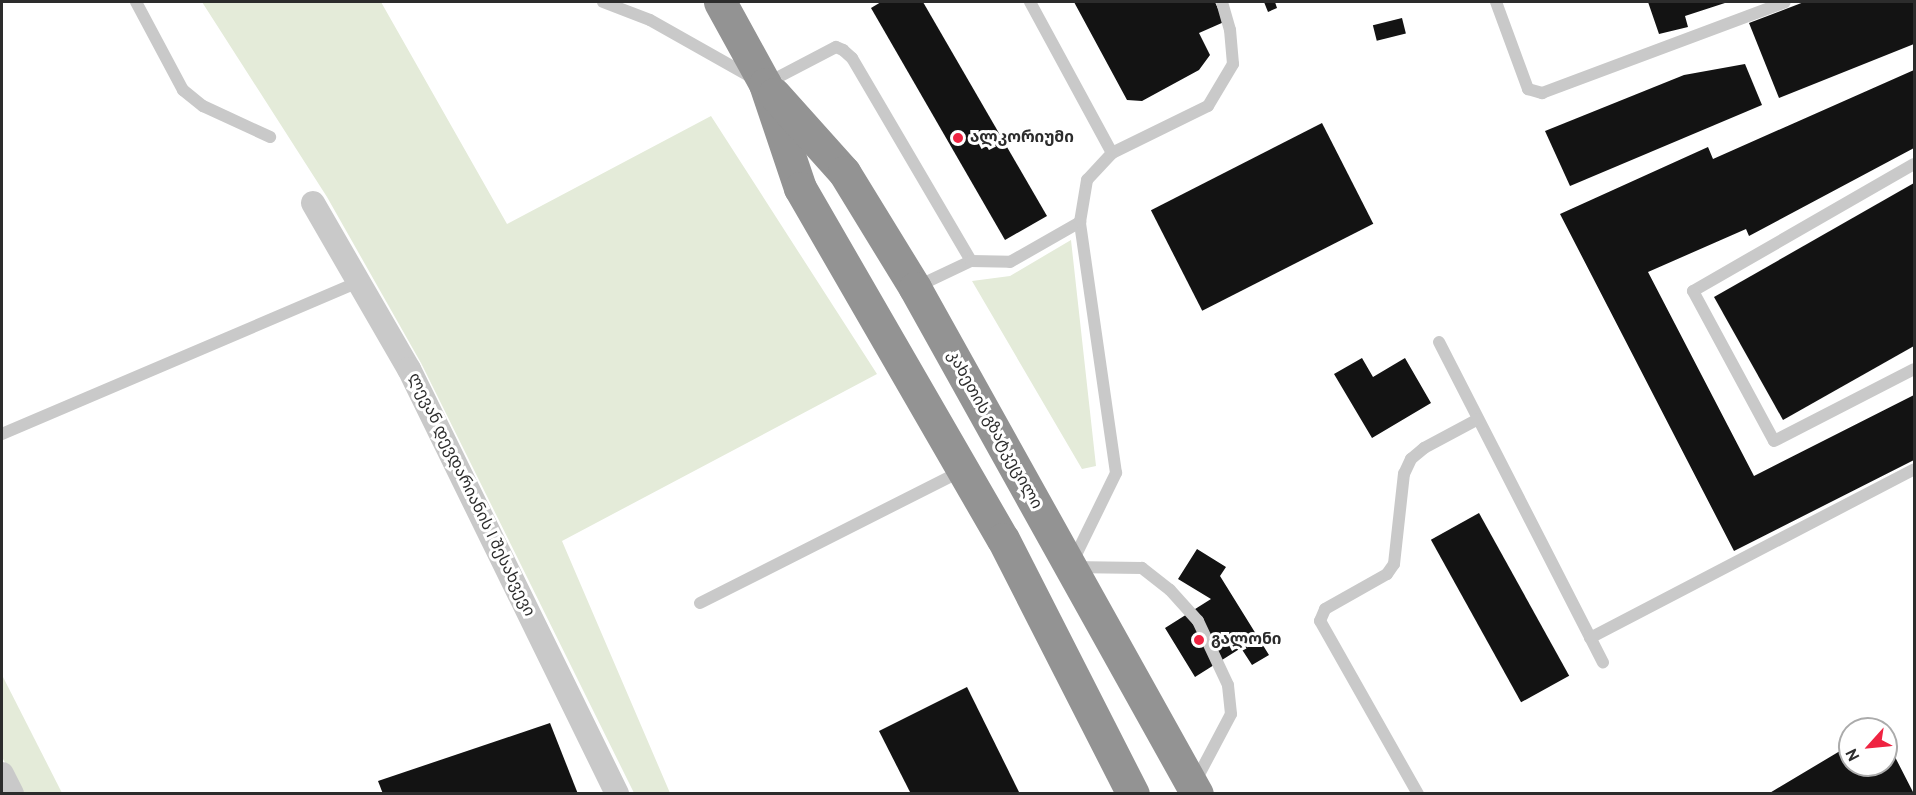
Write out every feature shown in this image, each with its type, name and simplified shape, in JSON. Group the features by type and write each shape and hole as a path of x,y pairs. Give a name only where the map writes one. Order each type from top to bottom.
{"highway":[{"name":"კახეთის გზატკეცილი","path":"720,2 765,84 800,189 961,471 1003,539 1132,794"},
{"name":"კახეთის გზატკეცილი","path":"765,84 844,172 915,288 1195,790"}],"street":[{"name":"ლევან დევდარიანის I შესახვევი","path":"313,203 409,369 617,794"},
{"path":"2,774 12,794"}],"lane":[{"path":"136,2 183,90 203,106 270,137"},
{"path":"603,2 650,20 765,84 836,47 843,50 852,58 971,261"},
{"path":"1030,2 1112,153"},
{"path":"1195,790 1231,714 1228,685 1208,638 1170,590 1142,568 1070,567 1116,473 1080,222 1087,180 1112,153 1208,106 1233,63 1230,30 1222,2"},
{"path":"1496,2 1528,89 1542,93 1785,2"},
{"path":"1914,164 1692,291 1774,441 1914,369"},
{"path":"915,288 971,261 1010,262 1080,222"},
{"path":"2,434 359,282"},
{"path":"1439,342 1603,662"},
{"path":"1418,794 1320,621 1325,609 1387,574 1394,564 1404,474 1411,459 1424,448 1478,419"},
{"path":"1590,638 1914,469"},
{"path":"700,603 961,471"}],"green space":[{"path":"202,2 381,2 507,224 711,116 877,374 562,541 670,793 634,793 421,363 327,197"},
{"path":"1071,240 1096,466 1082,469 972,281 1010,276"},
{"path":"2,675 62,793 21,793 2,757"}],"building":[{"path":"881,2 923,2 1047,216 1005,240 871,8"},
{"path":"1074,2 1215,2 1224,22 1199,33 1210,55 1199,70 1142,101 1127,100"},
{"path":"1264,2 1275,2 1277,8 1268,12"},
{"path":"1648,2 1728,2 1685,16 1688,27 1659,34"},
{"path":"1804,2 1914,2 1914,44 1779,98 1749,23"},
{"path":"1402,18 1406,34 1377,41 1373,25"},
{"path":"1745,64 1762,105 1570,186 1545,131 1684,75"},
{"path":"1914,70 1914,148 1749,236 1746,229 1648,272 1754,476 1914,395 1914,460 1734,551 1560,214 1708,147 1713,159"},
{"path":"1322,123 1373,224 1202,311 1151,210"},
{"path":"1914,183 1914,346 1783,420 1714,297"},
{"path":"1362,358 1373,377 1405,358 1431,403 1372,438 1334,374"},
{"path":"1479,513 1569,676 1521,702 1431,540"},
{"path":"1197,549 1226,567 1220,576 1269,655 1252,665 1241,648 1195,677 1165,628 1211,599 1178,579"},
{"path":"967,687 1020,794 911,794 879,731"},
{"path":"550,723 578,794 383,794 378,781"},
{"path":"1838,752 1838,777 1898,777 1898,763 1914,794 1768,794"}],"place":[{"name":"ალკორიუმი","path":"958,138"},
{"name":"გალონი","path":"1199,640"}]}
